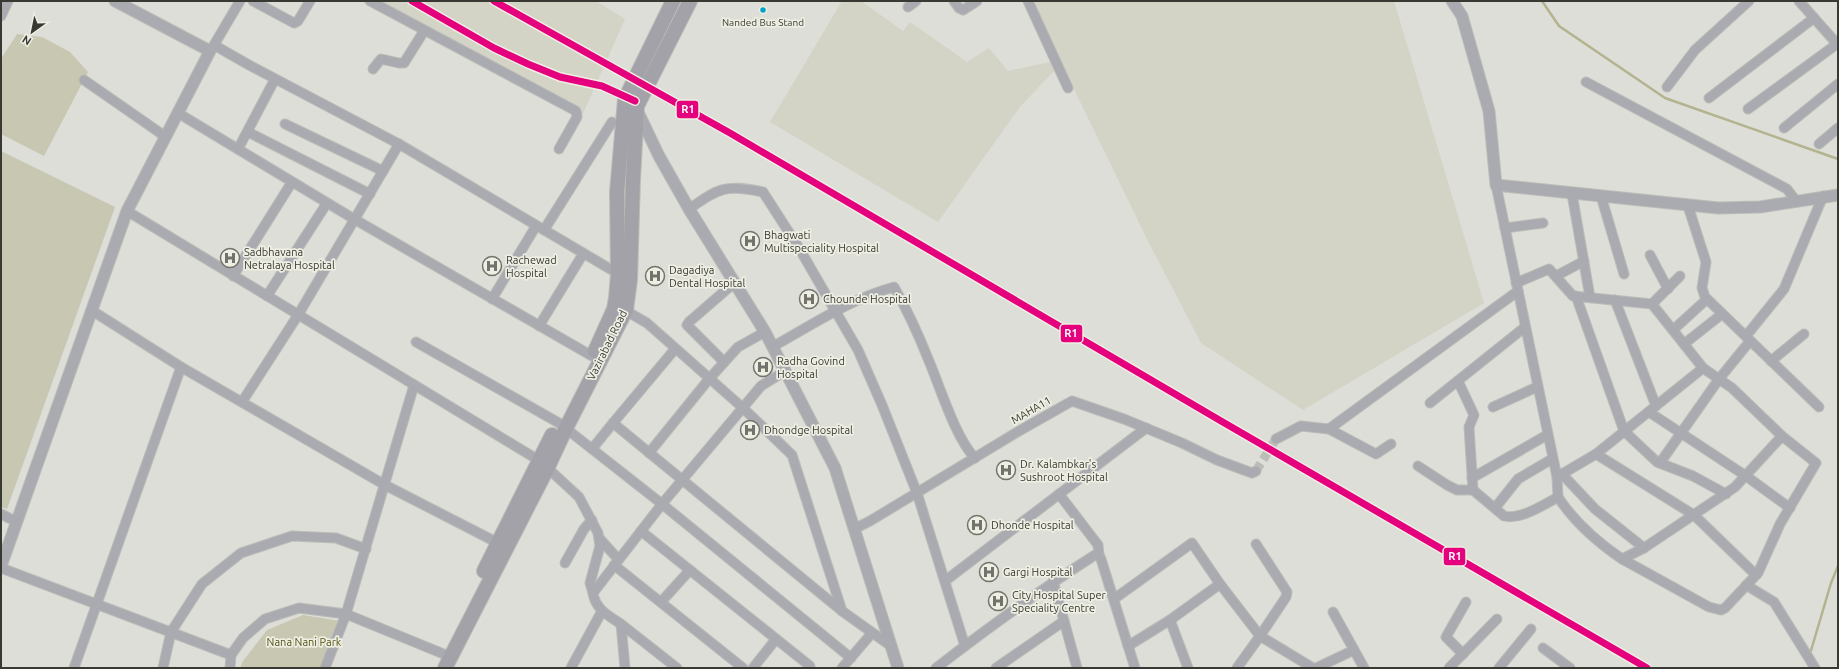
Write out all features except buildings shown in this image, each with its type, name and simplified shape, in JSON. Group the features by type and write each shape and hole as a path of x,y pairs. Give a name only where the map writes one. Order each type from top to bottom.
{"main road":[{"name":"Vazirabad Road","path":"624,277 617,192 625,99 673,1"},
{"name":"Vazirabad Road","path":"435,668 446,659 620,307 624,277 638,107 690,1"},
{"name":"Vazirabad Road","path":"562,425 592,356 620,307"},
{"name":"Vazirabad Road","path":"446,659 498,543 543,465"}],"street":[{"path":"1,16 8,1"},
{"path":"115,1 275,79 399,144 624,277"},
{"path":"231,655 1,567 127,211 212,48 240,1"},
{"path":"253,1 294,22 298,21 310,1"},
{"path":"370,1 576,111 577,117 559,149"},
{"path":"954,1 959,8 963,10 977,1"},
{"path":"1028,1 1068,88"},
{"path":"1452,1 1462,16 1489,111 1496,185 1552,459 1560,476 1595,509 1644,548"},
{"path":"1668,87 1695,50 1749,1"},
{"path":"1748,109 1838,44 1799,1"},
{"path":"1710,98 1814,18"},
{"path":"373,69 381,59 404,63 424,31"},
{"path":"238,149 275,79"},
{"path":"84,80 166,137"},
{"path":"1586,82 1786,189 1796,201"},
{"path":"1784,128 1838,84"},
{"path":"638,107 659,156 689,210 765,332 835,468 898,668"},
{"path":"178,113 354,219 592,356"},
{"path":"492,299 612,122"},
{"path":"285,124 383,171"},
{"path":"1819,144 1838,128"},
{"path":"248,132 370,194"},
{"path":"242,402 298,315 399,144"},
{"path":"234,276 292,182"},
{"path":"1496,185 1688,206 1739,208 1760,207 1823,196 1838,195"},
{"path":"689,210 712,193 727,188 763,192 799,248 858,350 882,405 917,493 965,646"},
{"path":"1572,194 1590,298"},
{"path":"1601,196 1624,274"},
{"path":"1660,463 1680,432 1784,289 1823,196"},
{"path":"267,296 327,203"},
{"path":"1688,206 1706,262 1702,293 1819,407"},
{"path":"127,211 543,465 578,497 592,520 600,539 616,562 661,602 743,668"},
{"path":"1505,228 1543,223"},
{"path":"539,326 583,254"},
{"path":"1650,255 1668,289"},
{"path":"1556,276 1584,261"},
{"path":"1329,429 1517,287 1549,269 1573,296 1652,304 1703,368 1732,388 1782,436 1816,463 1780,524 1756,575 1725,608 1721,610 1713,610 1622,559 1592,536 1565,508 1558,498 1560,476"},
{"path":"1652,304 1680,276"},
{"path":"724,362 687,325 734,283"},
{"path":"772,347 871,293 894,287 918,336 960,434 969,452 974,458"},
{"path":"1576,296 1624,431 1660,463 1693,476 1726,494"},
{"path":"1673,330 1707,299"},
{"path":"1615,300 1652,409 1680,432 1746,476 1790,508"},
{"path":"620,307 647,323 743,408 792,455 842,611"},
{"path":"91,310 181,367 385,485 498,543"},
{"path":"1684,344 1722,314"},
{"path":"1430,404 1525,327"},
{"path":"649,453 709,379 738,347 765,332"},
{"path":"1771,361 1804,334"},
{"path":"416,342 562,425 662,504 850,658"},
{"path":"592,449 675,348"},
{"path":"74,668 98,605 181,367"},
{"path":"1560,476 1596,454 1703,368"},
{"path":"592,593 662,504 760,386 785,371"},
{"path":"1458,381 1474,415 1469,427 1473,490"},
{"path":"325,668 346,614 414,385"},
{"path":"1493,407 1537,388"},
{"name":"MAHA11","path":"854,529 870,521 1072,401 1146,428 1231,466 1252,473 1256,471"},
{"path":"613,423 842,611 891,646"},
{"path":"1276,439 1300,426 1329,429 1376,454 1391,444"},
{"path":"944,580 1146,428"},
{"path":"1472,478 1547,435"},
{"path":"1622,559 1644,548 1726,494 1746,476 1782,436"},
{"path":"1596,454 1694,515 1756,575"},
{"path":"1495,508 1518,479 1552,459"},
{"path":"1418,466 1447,486 1457,490 1473,490 1504,516 1510,517 1558,498"},
{"path":"1059,494 1098,545 1099,555 1135,668"},
{"path":"1,514 16,522"},
{"path":"565,563 584,529 592,520"},
{"path":"641,531 810,666"},
{"path":"163,668 171,632 202,584 242,552 292,536 336,538 366,549"},
{"path":"600,539 600,546 590,583 594,600 602,611 677,668"},
{"path":"1114,599 1192,543 1220,584 1260,636 1302,665 1315,668 1354,650"},
{"path":"1237,668 1286,597 1287,592 1256,544"},
{"path":"936,668 1002,617 1053,581 1095,555 1099,555"},
{"path":"661,602 690,570"},
{"path":"1053,581 1077,668"},
{"path":"1128,646 1170,620 1220,584"},
{"path":"1746,585 1774,602 1815,668"},
{"path":"1463,654 1446,637 1466,602"},
{"path":"230,668 231,655 243,638 266,619 299,608 346,614 446,659"},
{"path":"571,668 602,611"},
{"path":"1333,612 1364,668"},
{"path":"1449,668 1497,619"},
{"path":"1170,620 1188,668"},
{"path":"996,668 1064,621"},
{"path":"621,624 625,668"},
{"path":"1499,668 1532,629"},
{"path":"842,668 872,633"},
{"path":"753,668 776,639"},
{"path":"1543,648 1570,668"}],"shaded area":[{"path":"380,1 596,1 625,19 582,116"},
{"path":"842,1 861,1 903,31 910,22 967,62 989,48 1008,71 1050,62 1054,71 1019,108 938,222 770,122"},
{"path":"1031,1 1394,1 1484,303 1303,410 1201,343 1147,239"}],"green space":[{"path":"17,34 42,37 70,52 88,72 44,156 1,134 1,59"},
{"path":"1,151 115,207 7,509 1,507"},
{"name":"Nana Nani Park","path":"303,615 340,621 322,668 240,668 243,661 267,630"}],"waterway":[{"path":"1542,1 1559,26 1665,98 1838,159"},
{"path":"1810,654 1831,583 1838,566"}],"tunnel":[{"path":"1256,471 1276,439"}],"transit line":[{"name":"R1","path":"412,1 494,48 528,64 560,77 602,86 635,101"},
{"name":"R1","path":"494,1 730,133 1221,421 1647,668"}],"place":[{"name":"Nanded Bus Stand","path":"763,10"},
{"name":"Bhagwati Multispeciality Hospital","path":"750,241"},
{"name":"Sadbhavana Netralaya Hospital","path":"230,258"},
{"name":"Rachewad Hospital","path":"492,266"},
{"name":"Dagadiya Dental Hospital","path":"655,276"},
{"name":"Chounde Hospital","path":"809,299"},
{"name":"Radha Govind Hospital","path":"763,367"},
{"name":"Dhondge Hospital","path":"750,430"},
{"name":"Dr. Kalambkar's Sushroot Hospital","path":"1006,470"},
{"name":"Dhonde Hospital","path":"977,525"},
{"name":"Gargi Hospital","path":"989,572"},
{"name":"City Hospital Super Speciality Centre","path":"998,601"}]}
